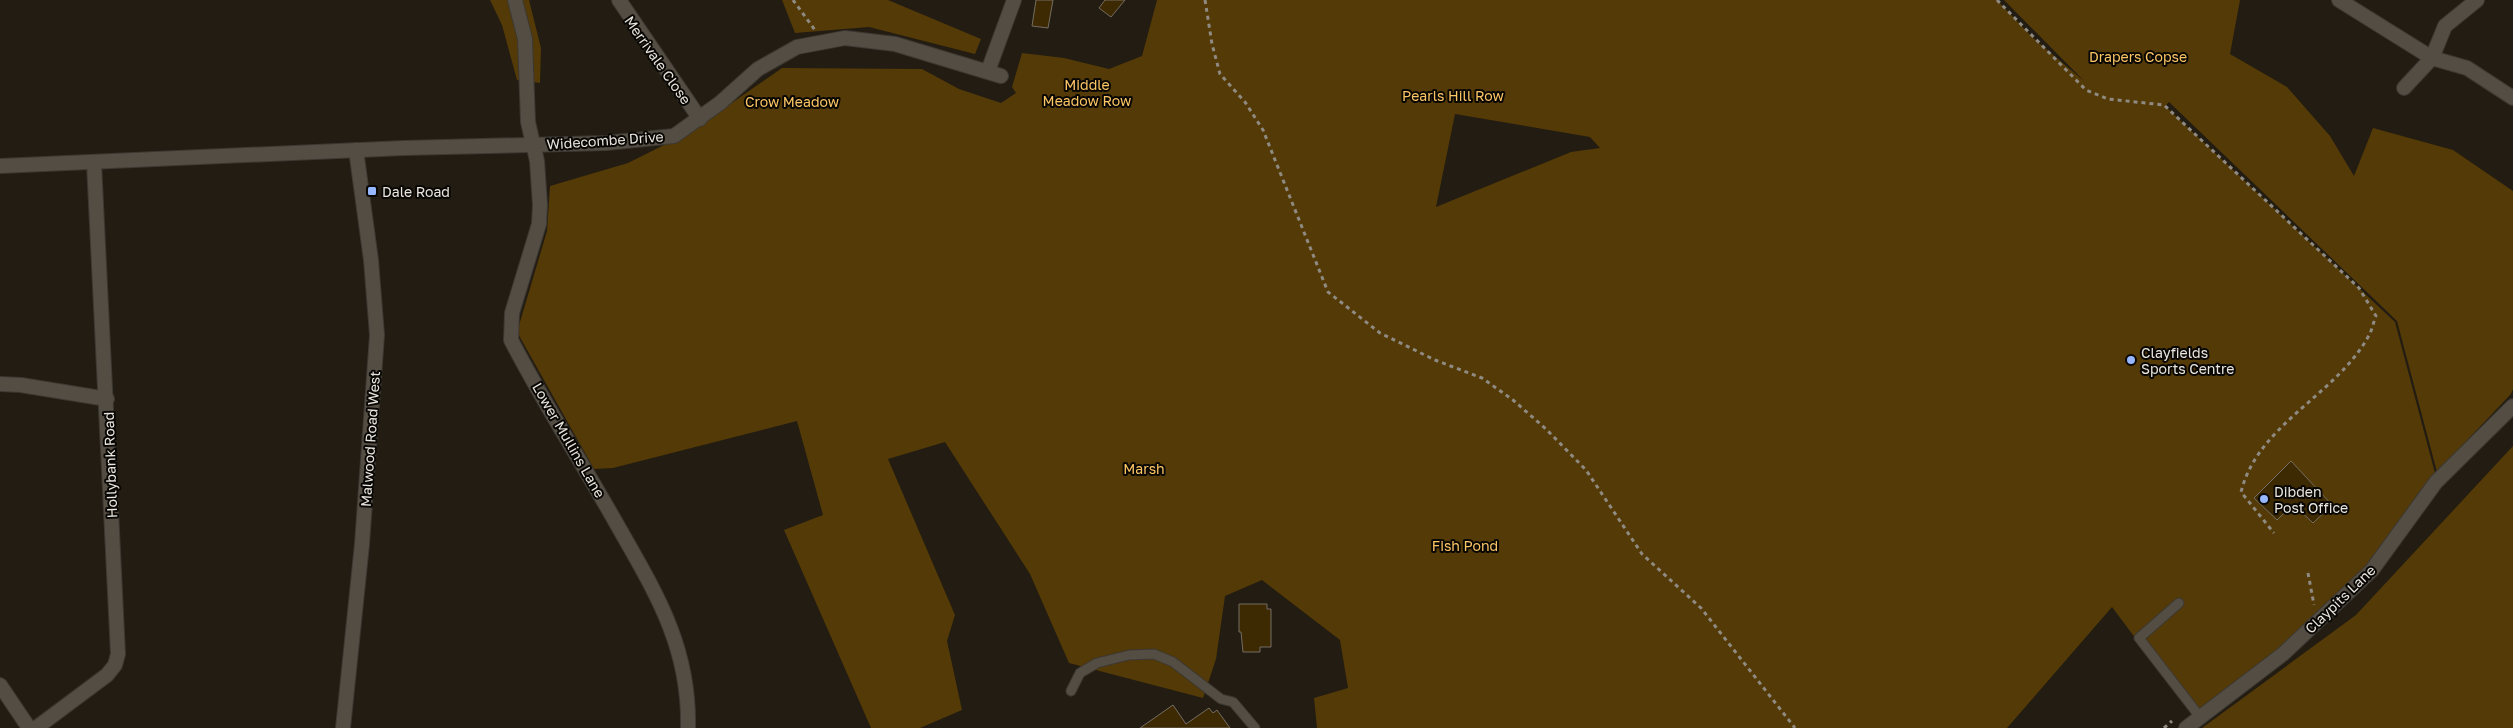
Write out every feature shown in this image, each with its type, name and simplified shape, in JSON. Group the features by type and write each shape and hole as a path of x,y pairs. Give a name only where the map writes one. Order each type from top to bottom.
{"street":[{"name":"Lower Mullins Lane","path":"515,0 525,39 528,122 540,181 539,224 512,313 511,340 667,614 683,666 688,694 688,728"},
{"name":"Merrivale Close","path":"619,0 700,119"},
{"name":"Widecombe Drive","path":"533,144 606,143 674,136 700,119 758,69 798,47 845,38 895,44 994,74 1014,0"},
{"path":"2339,0 2432,58 2467,68 2513,98"},
{"path":"2404,88 2432,58 2445,26 2477,0"},
{"path":"0,166 533,144"},
{"name":"Malwood Road West","path":"343,728 362,544 377,335 372,269 356,150"},
{"name":"Hollybank Road","path":"36,728 107,675 115,664 118,654 94,163"},
{"path":"0,384 21,385 107,400"},
{"name":"Claypits Lane","path":"2186,728 2283,654 2372,570 2436,482 2513,406"},
{"path":"0,685 29,728"}],"lane":[{"path":"2179,602 2139,638 2200,718"},
{"path":"1071,691 1080,673 1097,664 1128,655 1154,654 1180,667 1221,699 1233,702 1254,728"}],"path":[{"path":"793,0 824,42"},
{"path":"1204,0 1220,74 1245,102 1263,130 1328,292 1380,333 1435,360 1482,378 1513,400 1546,429 1586,470 1642,554 1701,608 1795,728"},
{"path":"1997,0 2086,90 2108,99 2164,105 2359,288 2376,316 2369,336 2351,362 2256,454 2244,478 2241,492 2274,533"},
{"path":"2308,573 2319,620"},
{"path":"2308,609 2320,597"},
{"path":"2164,728 2191,705"}],"green space":[{"path":"490,0 529,0 541,48 540,83 517,80 502,25"},
{"path":"782,0 888,0 981,39 975,54 869,27 795,33"},
{"path":"1157,0 1997,0 2032,37 2084,81 2004,0 2240,0 2230,54 2287,87 2330,136 2354,176 2373,128 2453,150 2513,191 2513,389 2511,394 2437,472 2397,321 2169,102 2165,106 2395,322 2436,477 2368,566 2278,650 2193,715 2112,607 2007,728 1317,728 1314,698 1348,688 1340,640 1262,580 1225,596 1216,659 1203,698 1069,663 1030,574 945,442 888,459 955,615 947,641 962,710 920,728 871,728 784,530 823,515 797,421 613,468 594,469 517,332 547,231 550,186 628,163 690,132 782,68 922,69 959,89 1001,103 1016,93 1012,87 1022,53 1064,58 1109,69 1142,56","holes":["1455,114 1590,137 1600,148 1571,152 1436,207"]},
{"path":"2513,446 2513,728 2202,728 2356,615"}],"building":[{"path":"1036,0 1053,0 1048,28 1032,26"},
{"path":"1105,0 1125,0 1111,17 1099,8"},
{"path":"2291,461 2332,505 2313,523 2293,504 2277,520 2254,498"},
{"path":"1239,604 1267,604 1267,609 1271,609 1271,647 1260,647 1260,652 1243,652 1241,632 1239,632"},
{"path":"1173,705 1186,724 1209,708 1213,713 1217,710 1230,728 1140,728"}],"place":[{"name":"Dale Road","path":"372,191"},
{"name":"Clayfields Sports Centre","path":"2131,360"},
{"name":"Dibden Post Office","path":"2264,499"}],"park label":[{"name":"Drapers Copse","path":"2138,56"},
{"name":"Middle Meadow Row","path":"1087,92"},
{"name":"Pearls Hill Row","path":"1453,95"},
{"name":"Crow Meadow","path":"792,101"},
{"name":"Marsh","path":"1144,468"},
{"name":"Fish Pond","path":"1465,545"}]}
